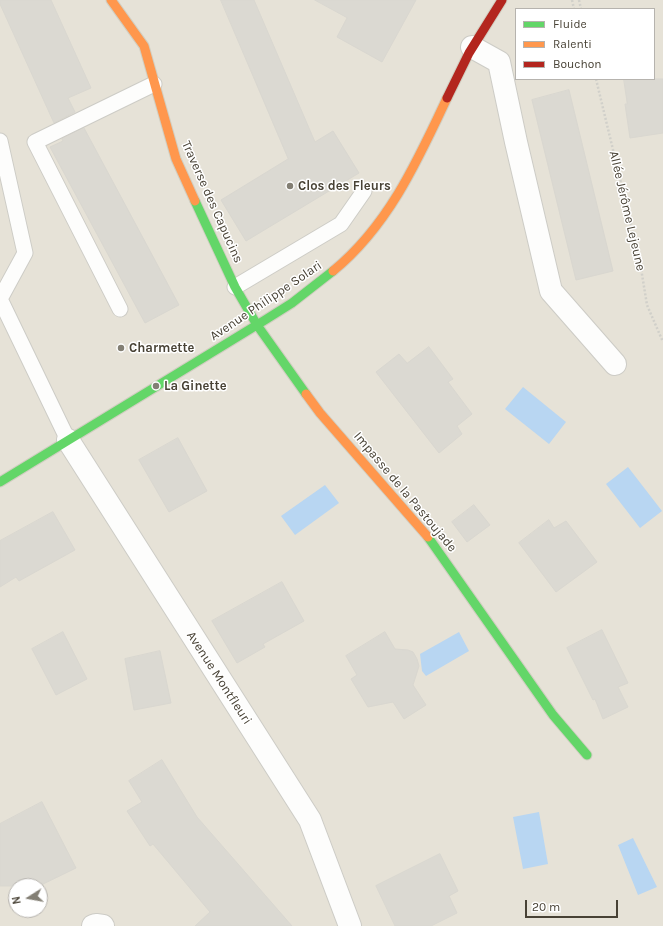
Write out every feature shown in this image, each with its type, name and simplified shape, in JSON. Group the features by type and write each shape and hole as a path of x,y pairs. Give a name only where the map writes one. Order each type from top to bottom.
{"street":[{"name":"Traverse des Capucins","path":"111,0 144,46 176,159 235,287 257,325"},
{"name":"Avenue Philippe Solari","path":"0,482 257,325 327,277 359,246 383,218 414,168 472,47 502,0"},
{"path":"472,47 499,62 551,291 615,364"},
{"name":"Impasse de la Pastoujade","path":"257,325 320,413 434,543 553,715 587,755"},
{"name":"Avenue Montfleuri","path":"68,440 310,820 350,926"},
{"path":"93,926 103,926"}],"lane":[{"path":"120,308 35,142 154,84"},
{"path":"0,141 24,253 0,299 68,440"},
{"path":"235,287 341,224 364,191"}],"path":[{"name":"Allée Jérôme Lejeune","path":"596,80 640,262 647,305 663,342"}],"shaded area":[{"path":"0,0 663,0 663,926 0,926"}],"water":[{"path":"523,387 566,422 549,444 505,409"},
{"path":"628,467 662,511 640,528 606,484"},
{"path":"325,485 339,503 295,535 281,516"},
{"path":"459,632 469,651 426,676 422,671 420,654"},
{"path":"539,812 548,864 523,869 513,817"},
{"path":"633,838 657,887 638,895 618,845"}],"building":[{"path":"0,0 51,0 91,88 68,98 75,112 54,123 0,4"},
{"path":"221,0 254,0 315,142 333,131 359,173 246,241 221,200 288,159"},
{"path":"315,0 416,0 382,62 337,37 347,18"},
{"path":"663,79 663,133 630,138 625,104 627,104 624,80"},
{"path":"569,90 613,271 576,280 532,100"},
{"path":"84,128 179,305 145,323 50,147"},
{"path":"429,347 453,379 448,382 472,414 457,426 462,434 439,453 376,372 399,354 407,363"},
{"path":"178,438 207,491 169,512 139,460"},
{"path":"474,505 490,525 467,542 452,522"},
{"path":"53,512 75,550 19,581 16,577 0,587 0,541"},
{"path":"549,520 554,528 566,521 597,562 556,592 519,543"},
{"path":"282,582 304,621 263,644 265,647 237,663 212,621"},
{"path":"602,630 628,683 618,687 628,707 603,719 595,699 593,700 567,648"},
{"path":"63,632 87,679 56,695 32,649"},
{"path":"385,632 395,649 413,652 419,666 413,685 426,705 404,719 393,702 368,707 351,679 357,675 346,656"},
{"path":"160,651 171,703 134,710 125,659"},
{"path":"162,760 197,817 292,926 195,926 210,912 153,844 150,846 127,811 142,802 129,781"},
{"path":"42,802 76,868 48,882 48,878 8,878 8,886 0,886 0,824"},
{"path":"440,854 458,891 449,896 457,913 431,926 395,926 376,886"}],"traffic: fast":[{"path":"195,201 235,287 257,325 306,394"},
{"path":"0,482 292,303 333,271"},
{"path":"428,537 553,715 587,755"}],"traffic: slow":[{"path":"111,0 144,46 176,159 195,201"},
{"path":"333,271 370,234 399,192 424,146 447,98"},
{"path":"306,394 320,413 428,537"}],"traffic: jam":[{"path":"447,98 469,53 502,0"}],"place":[{"name":"Clos des Fleurs","path":"290,186"},
{"name":"Charmette","path":"121,348"},
{"name":"La Ginette","path":"156,386"}]}
